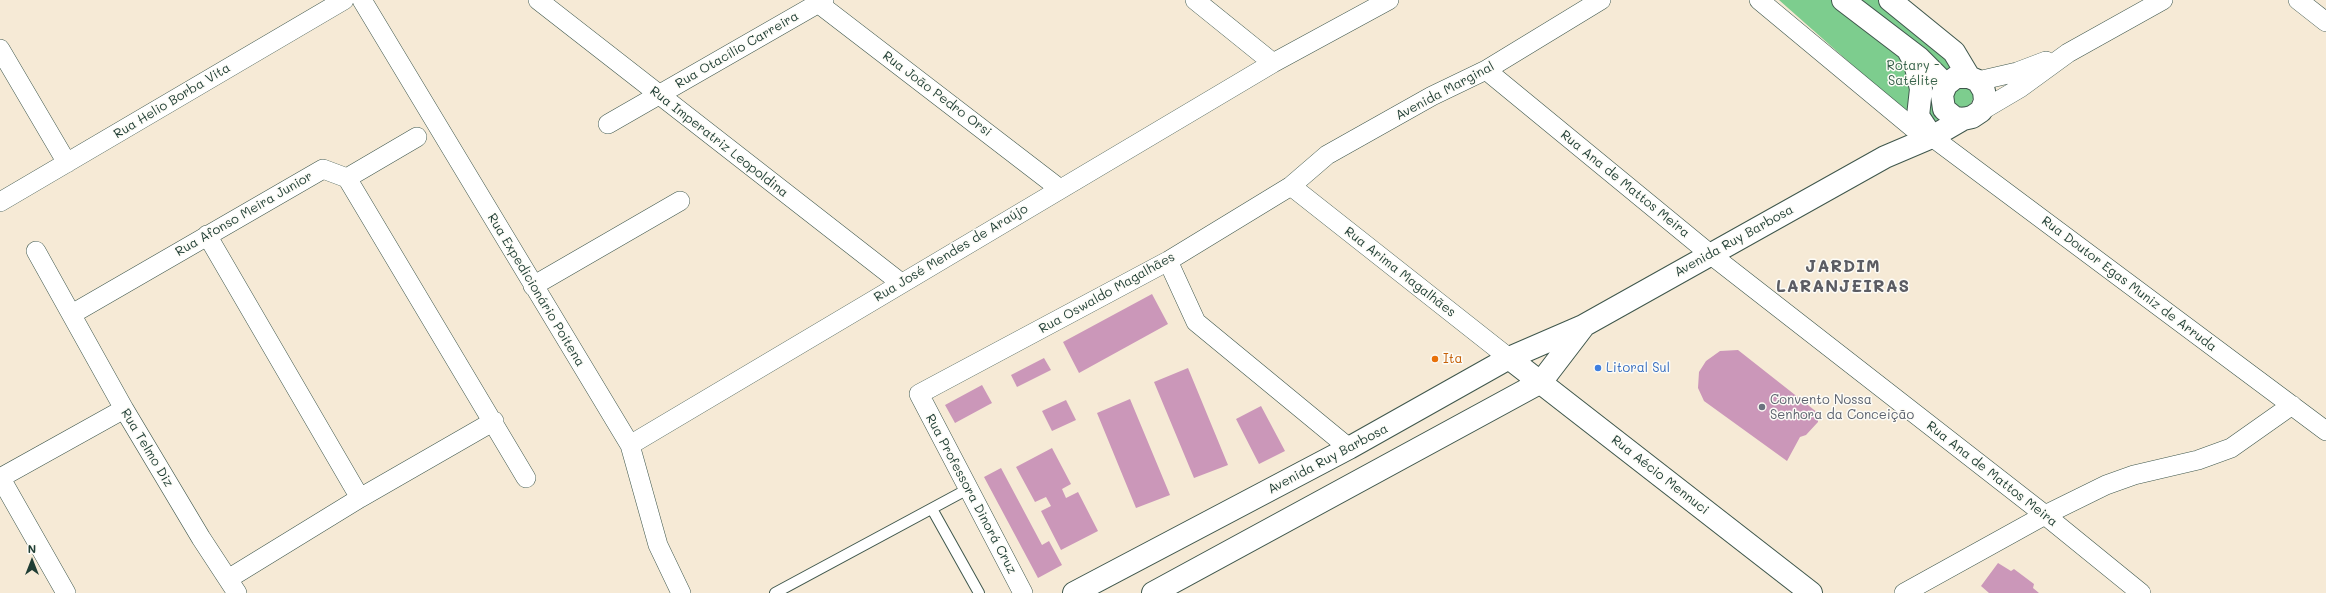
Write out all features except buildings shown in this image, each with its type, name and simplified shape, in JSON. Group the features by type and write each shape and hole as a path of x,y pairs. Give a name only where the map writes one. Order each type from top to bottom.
{"street":[{"name":"Rua Helio Borba Vita","path":"0,202 344,0"},
{"name":"Rua Expedicionário Poitena","path":"362,0 630,445 658,545 681,593"},
{"name":"Rua Imperatriz Leopoldina","path":"538,0 901,283"},
{"path":"1194,0 1273,63"},
{"name":"Rua José Mendes de Araújo","path":"630,445 1273,63 1388,0"},
{"name":"Avenida Marginal","path":"1291,186 1327,156 1432,96 1486,70 1601,0"},
{"path":"1759,0 1916,122 1932,137"},
{"path":"1844,0 1924,62 1944,90 1944,109 1955,118 1972,115 1985,102 1984,91 1954,52 1890,0"},
{"name":"Avenida Ruy Barbosa","path":"1074,593 1349,448 1509,358 1583,326 1885,157 1932,137 2020,88 2068,53 2163,0"},
{"path":"2298,0 2326,22"},
{"name":"Rua Otacílio Carreira","path":"608,124 819,1"},
{"name":"Rua João Pedro Orsi","path":"819,1 1060,189"},
{"path":"0,49 67,163"},
{"path":"1908,51 1914,63 1921,89 1916,122"},
{"name":"Avenida Ruy Barbosa","path":"1885,157 1901,144 1930,102 1956,77 1974,79 2017,72 2068,53"},
{"name":"Rua Ana de Mattos Meira","path":"1486,70 1710,254 2045,515 2141,593"},
{"name":"Rua Doutor Egas Muniz de Arruda","path":"1932,137 2326,431"},
{"path":"417,138 347,178 494,421 526,478"},
{"name":"Rua Afonso Meira Junior","path":"72,314 323,169 347,178"},
{"name":"Rua Oswaldo Magalhães","path":"919,394 1168,261 1291,186"},
{"name":"Rua Arima Magalhães","path":"1291,186 1509,358"},
{"path":"533,286 680,201"},
{"path":"207,235 360,498"},
{"name":"Rua Telmo Diz","path":"36,251 124,408 232,586"},
{"path":"1168,261 1196,322 1349,448"},
{"name":"Avenida Ruy Barbosa","path":"1153,593 1541,382 1583,326"},
{"name":"Rua Aécio Mennuci","path":"1509,358 1812,593"},
{"name":"Rua Professora Dinorá Cruz","path":"919,394 1023,593"},
{"path":"1904,593 2045,515 2106,485 2134,475 2198,460 2231,448 2292,405"},
{"path":"66,593 0,477 124,408"},
{"path":"232,586 360,498 494,421"}],"lane":[{"path":"774,593 968,489"},
{"path":"932,509 979,593"}],"green space":[{"name":"Rotary - Satélite","path":"1779,0 1883,0 1946,56 1976,91 1970,106 1938,121 1911,117"}],"place":[{"name":"Ita","path":"1435,359"},
{"name":"Litoral Sul","path":"1598,368"},
{"name":"Convento Nossa Senhora da Conceição","path":"1762,407"}],"district":[{"name":"JARDIM LARANJEIRAS","path":"1843,277"}]}
